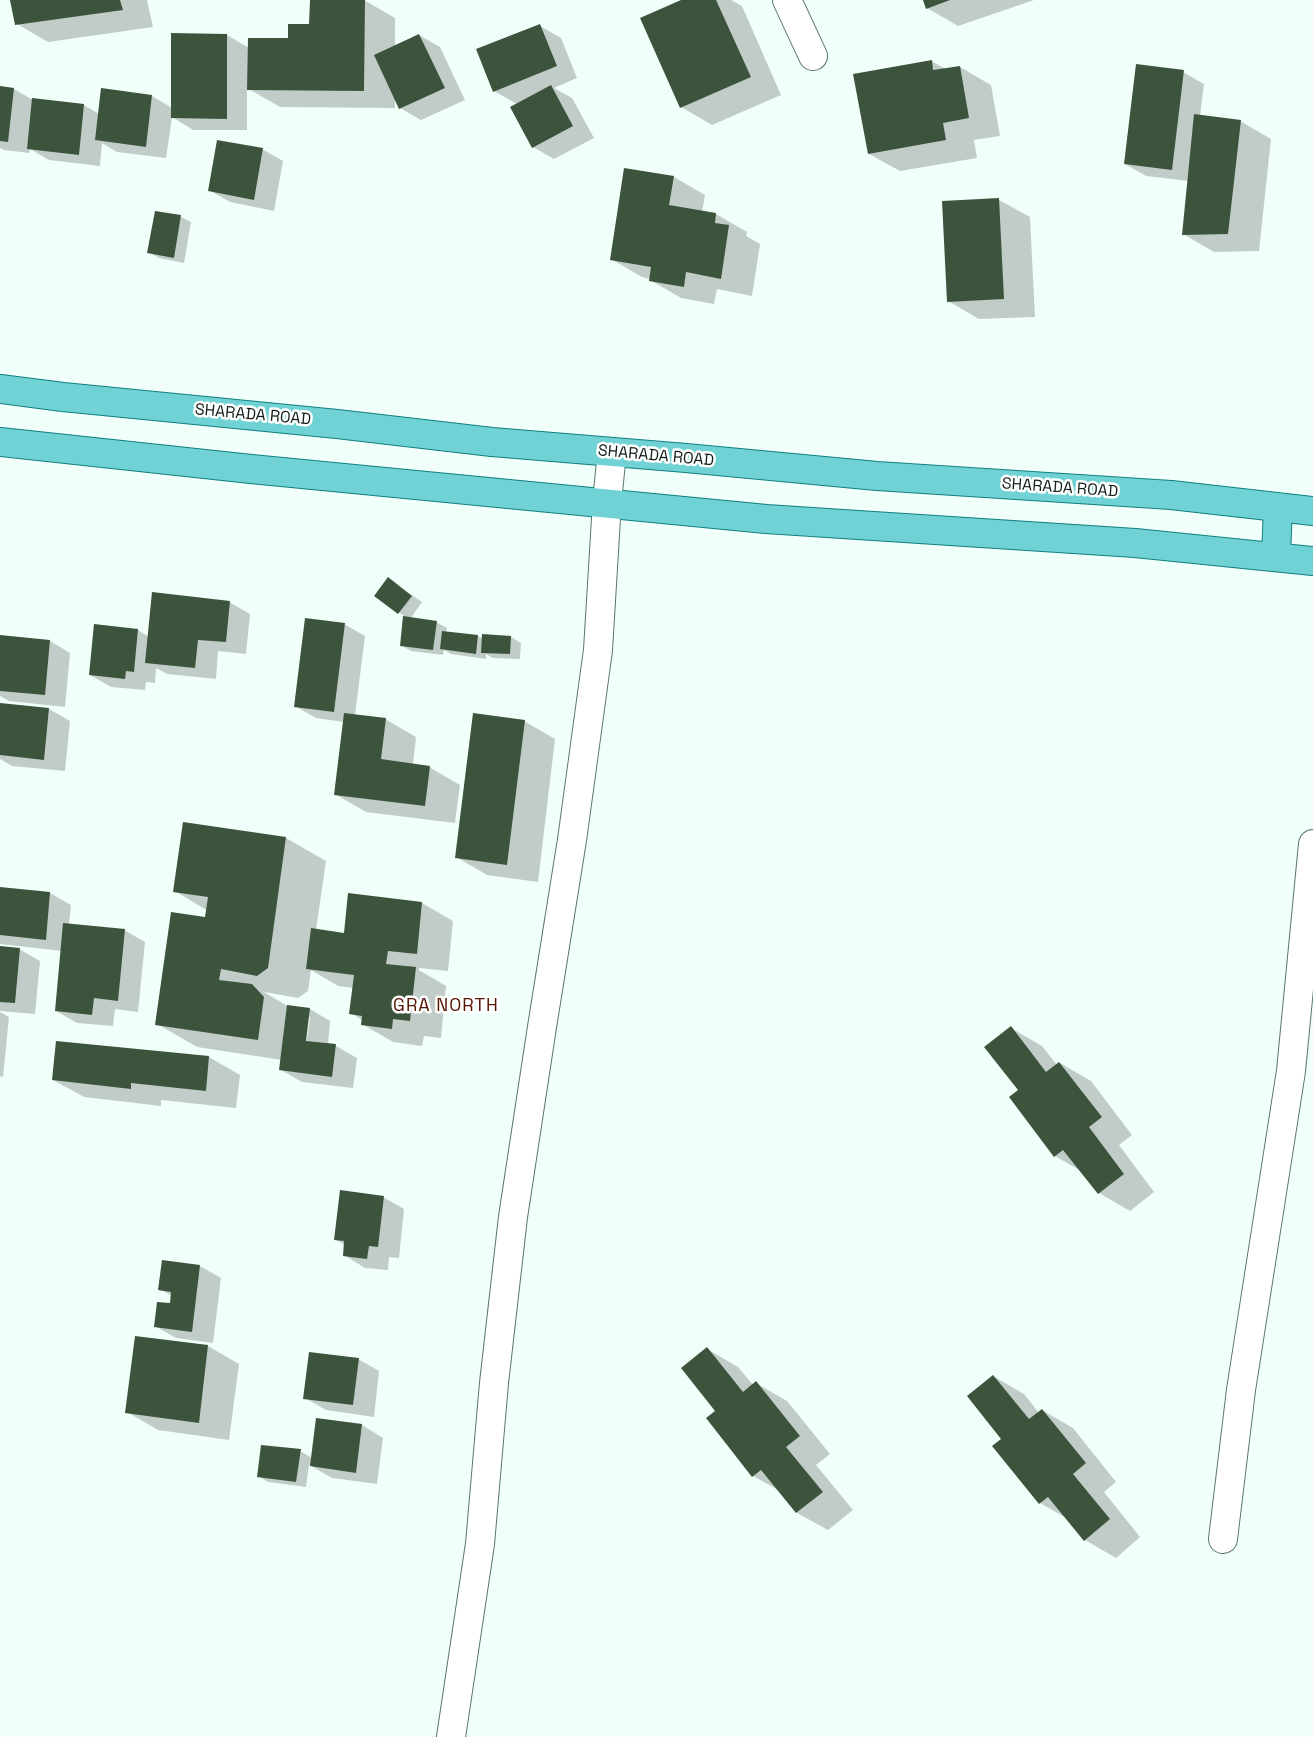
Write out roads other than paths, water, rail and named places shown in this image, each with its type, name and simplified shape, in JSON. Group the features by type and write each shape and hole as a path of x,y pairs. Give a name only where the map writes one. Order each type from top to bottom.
{"main road":[{"name":"SHARADA ROAD","path":"0,389 492,442 877,476 1171,496 1313,511"},
{"path":"0,442 251,469 607,502 766,519 1125,542 1313,561"},
{"path":"1276,557 1278,507"}],"street":[{"path":"787,0 813,56"},
{"path":"451,1737 480,1544 494,1384 513,1217 572,840 598,650 612,452"},
{"path":"1224,1539 1241,1390 1302,1072 1313,844"}],"district":[{"name":"GRA NORTH","path":"446,1006"}]}
